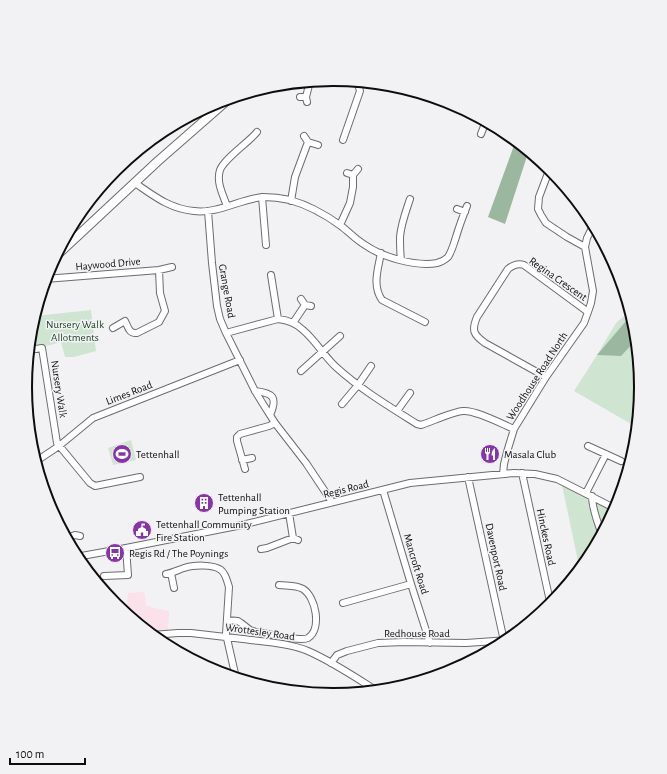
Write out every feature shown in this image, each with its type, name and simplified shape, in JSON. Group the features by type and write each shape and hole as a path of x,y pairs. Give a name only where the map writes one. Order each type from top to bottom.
{"street":[{"path":"304,99 308,87"},
{"path":"343,140 360,91 359,87"},
{"path":"67,246 158,161 219,108"},
{"path":"481,134 484,126"},
{"path":"338,131 345,134"},
{"path":"227,206 220,186 220,170 224,163 256,136"},
{"path":"304,136 308,142 318,145"},
{"path":"291,201 295,177 308,142"},
{"path":"340,225 350,203 353,187 350,174 358,169"},
{"path":"547,174 539,196 538,209 546,223 585,247 591,230"},
{"path":"135,183 158,200 184,210 196,212 208,211 262,197 272,197 291,201 318,212 340,225 365,246 400,260 420,264 438,262 444,260 448,256 466,209 457,209"},
{"path":"262,197 266,244"},
{"path":"400,260 400,237 407,202"},
{"name":"Grange Road","path":"208,211 217,306 226,333 255,391 275,423 306,463 332,502"},
{"name":"Woodhouse Road North","path":"503,474 504,464 514,429 546,377 584,323 588,312 593,291 592,277 587,262 585,247"},
{"path":"382,253 376,282 378,295 382,300 422,319"},
{"name":"Regina Crescent","path":"546,377 485,343 476,335 474,324 477,317 500,281 512,265 524,265 588,312"},
{"name":"Haywood Drive","path":"52,278 159,270 172,267"},
{"path":"113,328 125,321 133,333 147,332 159,322 165,311 160,293 159,270"},
{"path":"271,275 278,319"},
{"path":"293,323 308,306 301,299"},
{"path":"226,333 278,319 286,320 293,323 308,335 338,369 397,412 417,424 421,425 456,413 469,411 514,429"},
{"path":"301,371 342,336"},
{"name":"Nursery Walk","path":"35,349 42,348 52,414 59,446"},
{"name":"Limes Road","path":"41,458 59,446 93,418 240,360"},
{"path":"342,404 372,365"},
{"path":"255,391 270,394 274,400 270,415"},
{"path":"397,412 410,393"},
{"path":"245,468 237,437 240,434 275,423"},
{"path":"59,446 90,483 95,486 140,477"},
{"path":"588,446 621,461"},
{"path":"586,493 606,454"},
{"path":"242,460 252,458"},
{"name":"Regis Road","path":"83,556 242,525 410,483 468,477 522,473 535,474 557,479 610,506"},
{"name":"Hinckes Road","path":"522,473 549,598"},
{"name":"Davenport Road","path":"468,477 505,635"},
{"name":"Mancroft Road","path":"383,490 430,643"},
{"path":"592,496 592,502 600,528"},
{"path":"268,556 264,549 295,539 289,514"},
{"path":"71,536 80,536"},
{"path":"104,576 128,575 126,548"},
{"path":"218,569 223,562"},
{"path":"174,588 168,574 184,568 207,566 218,569 224,574 229,587 226,638 234,671"},
{"path":"227,620 238,621 250,630 256,632 298,640 307,638 315,627 316,620 314,605 308,593 288,583 279,585"},
{"path":"343,603 411,584"},
{"name":"Wrottesley Road","path":"161,634 191,633 291,646 308,651 369,686"},
{"name":"Redhouse Road","path":"331,663 337,655 352,649 373,644 388,642 466,643 496,641"}],"shaded area":[{"path":"144,592 146,606 169,611 168,632 158,632 127,606 128,593"}],"green space":[{"path":"397,92 412,96 454,110"},
{"path":"514,146 527,156 505,224 488,217"},
{"name":"Nursery Walk Allotments","path":"91,310 96,351 74,357 65,357 61,342 47,346 44,344 35,345 41,315"},
{"path":"626,314 634,367 635,387 632,425 574,391 616,323"},
{"path":"627,320 632,345 621,356 597,355"},
{"name":"Tettenhall","path":"131,440 136,460 113,465 108,448"},
{"path":"562,485 609,509 595,538 578,563"}],"place":[{"name":"Tettenhall","path":"122,454"},
{"name":"Masala Club","path":"490,454"},
{"name":"Tettenhall Pumping Station","path":"204,503"},
{"name":"Tettenhall Community Fire Station","path":"142,530"},
{"name":"Regis Rd / The Poynings","path":"115,553"}]}
